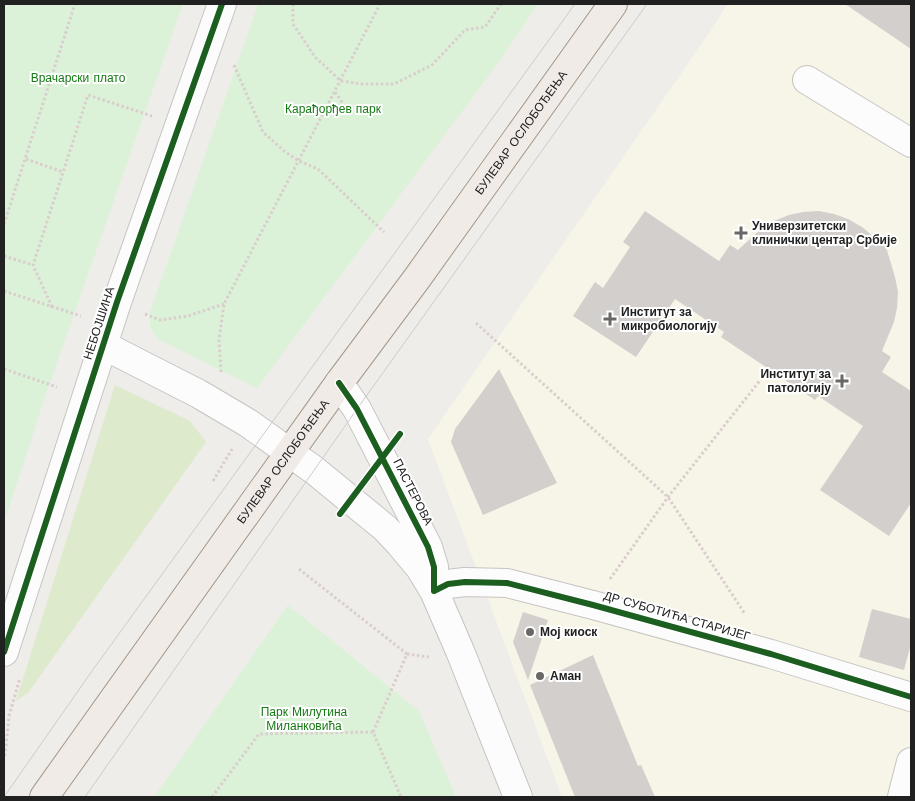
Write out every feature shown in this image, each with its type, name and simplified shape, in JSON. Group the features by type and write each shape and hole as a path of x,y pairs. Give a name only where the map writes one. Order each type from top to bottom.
{"main road":[{"name":"БУЛЕВАР ОСЛОБОЂЕЊА","path":"44,797 339,383 418,277 613,4"}],"street":[{"name":"НЕБОЈШИНА","path":"4,652 103,345 222,4"},
{"path":"807,80 911,143"},
{"name":"ПАСТЕРОВА","path":"103,345 199,394 248,423 290,452 385,528 420,568 434,592 460,651 518,797"},
{"name":"ПАСТЕРОВА","path":"339,383 357,409 428,547 434,567 434,592"},
{"name":"ДР СУБОТИЋА СТАРИЈЕГ","path":"434,592 448,584 484,581 507,583 771,654 911,697"},
{"path":"902,797 911,762"}],"path":[{"path":"4,224 75,4"},
{"path":"293,4 294,24 315,58 341,81 362,84 394,84 432,64 465,30 485,27 500,4"},
{"path":"221,380 218,340 224,304 380,4"},
{"path":"230,57 263,132 284,151 299,161 318,169 384,232"},
{"path":"335,92 348,111"},
{"path":"52,307 33,265 88,95 152,117"},
{"path":"26,159 63,172"},
{"path":"4,256 33,265"},
{"path":"4,291 84,317"},
{"path":"143,314 160,320 188,316 224,304"},
{"path":"476,323 668,497 750,621"},
{"path":"607,584 668,497 769,369"},
{"path":"5,370 57,387"},
{"path":"225,443 232,449"},
{"path":"299,569 407,654 431,657"},
{"path":"400,797 373,732 407,654"},
{"path":"6,756 9,716 21,678"},
{"path":"212,797 259,734 373,732"}],"shaded area":[{"name":"Универзитетски клинички центар Србије","path":"727,4 911,4 911,797 562,797 428,439 714,26"}],"green space":[{"name":"Врачарски плато","path":"4,4 183,4 45,397 4,523"},
{"name":"Карађорђев парк","path":"258,4 538,4 496,66 257,388 159,340 150,328 150,312"},
{"path":"115,385 190,421 206,442 28,693 16,701"},
{"name":"Парк Милутина Миланковића","path":"288,605 419,711 456,797 154,797"}],"building":[{"path":"845,4 911,4 911,49"},
{"name":"Институт за патологију","path":"645,211 719,261 730,245 738,250 761,229 774,221 803,212 819,211 848,219 862,227 886,247 898,292 894,322 882,351 891,357 882,372 911,391 911,503 889,536 820,490 863,426 818,396 815,400 721,337 724,332 675,299 636,357 573,316 595,282 603,288 630,247 623,242"},
{"path":"499,369 557,483 483,515 451,442 455,429"},
{"path":"872,609 911,619 911,644 904,670 859,657"},
{"name":"Мој киоск","path":"523,612 548,620 528,680 513,642"},
{"path":"593,655 638,766 641,765 655,797 575,797 530,685"}],"tram line":[{"path":"4,797 92,671 575,4"},
{"path":"85,797 357,409 647,4"}],"cycle path":[{"path":"4,652 117,302 222,4"},
{"path":"339,383 357,409 428,547 434,567 434,591 448,584 465,582 507,583 771,654 911,697"},
{"path":"340,514 400,434"}],"place":[{"name":"Универзитетски клинички центар Србије","path":"741,233"},
{"name":"Институт за микробиологију","path":"610,319"},
{"name":"Институт за патологију","path":"842,381"},
{"name":"Мој киоск","path":"530,632"},
{"name":"Аман","path":"540,676"}]}
